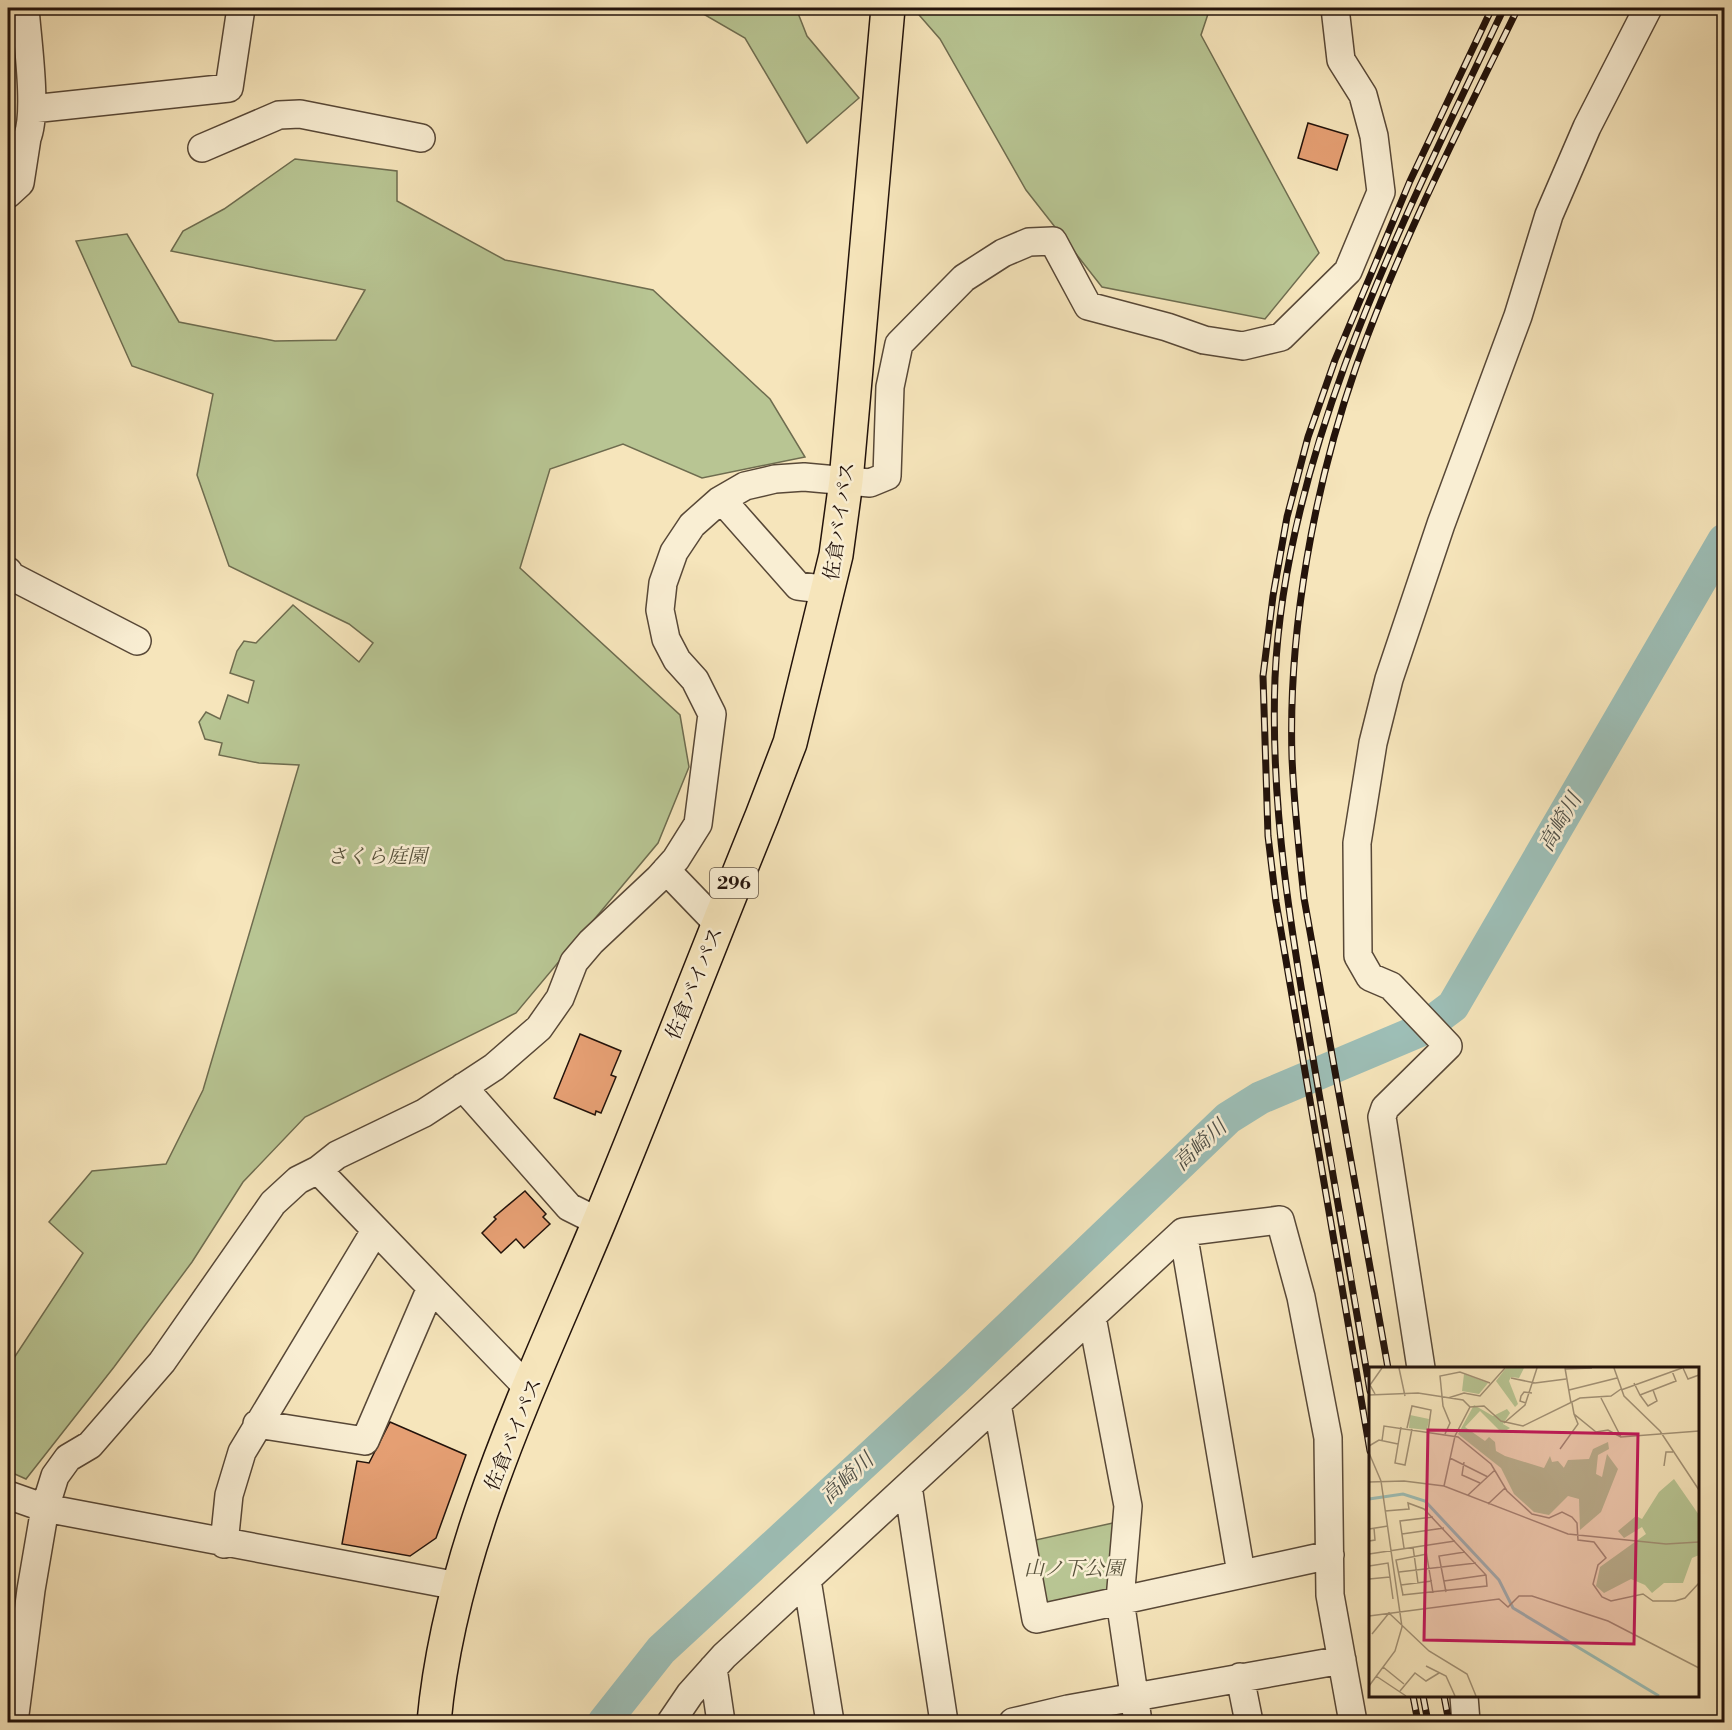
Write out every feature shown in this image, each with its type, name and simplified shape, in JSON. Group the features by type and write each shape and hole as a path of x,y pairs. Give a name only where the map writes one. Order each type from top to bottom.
{"highway":[{"name":"佐倉バイパス","path":"434,1722 438,1685 458,1586 497,1467 599,1222 790,743 829,590 846,481 888,8"}],"street":[{"path":"8,194 20,183 32,109 26,8"},
{"path":"233,134 229,88 241,8"},
{"path":"14,1722 19,1589 56,1476 68,1458 90,1445 162,1362 273,1203 298,1180 318,1170 337,1155 424,1113 494,1067 539,1028 560,998 574,962 591,942 666,870 699,824 712,714 695,680 677,660 666,639 660,610 663,583 674,552 692,525 722,500 745,486 775,479 804,477 870,483 887,476 891,387 898,344 964,278 1003,253 1029,242 1053,241 1088,306 1167,327 1204,340 1243,346 1281,337 1302,320 1348,271 1381,192 1374,136 1363,95 1341,60 1335,8"},
{"path":"1421,1367 1382,1117 1385,1108 1448,1046 1391,986 1370,977 1358,956 1357,843 1373,743 1389,679 1441,524 1518,316 1549,215 1587,127 1648,8"},
{"path":"32,109 229,88"},
{"path":"202,148 279,115 300,114 421,138"},
{"path":"8,158 16,153 27,138"},
{"path":"722,500 798,586 829,590"},
{"path":"8,571 11,576 138,641"},
{"path":"666,870 718,924"},
{"path":"463,1087 569,1208 599,1222"},
{"path":"318,1170 430,1290 530,1390"},
{"path":"671,1722 690,1694 713,1668 1183,1232 1280,1220 1301,1297 1328,1438 1330,1595 1353,1722"},
{"path":"224,1544 229,1495 236,1466 257,1424 375,1231"},
{"path":"1183,1232 1241,1573"},
{"path":"257,1424 365,1441 430,1290"},
{"path":"1092,1317 1128,1506 1120,1600 1135,1710"},
{"path":"997,1404 1036,1620 1330,1555"},
{"path":"908,1486 944,1722"},
{"path":"8,1495 45,1508 224,1544 458,1586"},
{"path":"807,1580 830,1722"},
{"path":"1022,1721 1135,1710 1240,1677 1342,1660"},
{"path":"713,1668 721,1722"},
{"path":"1240,1677 1249,1722"},
{"path":"1464,1697 1466,1722"}],"green space":[{"path":"693,8 796,8 807,36 859,98 807,143 745,38"},
{"path":"913,8 1210,8 1201,35 1319,253 1265,319 1102,287 1026,190 940,39"},
{"name":"さくら庭園","path":"295,159 397,171 397,201 505,260 653,290 770,399 805,457 702,478 623,444 550,469 520,568 680,715 689,767 658,843 516,1013 305,1117 243,1182 192,1262 114,1367 26,1479 8,1471 8,1367 83,1253 49,1222 92,1171 166,1164 203,1090 299,765 259,763 219,755 222,743 205,739 199,722 206,712 220,719 228,695 248,703 254,681 230,673 237,651 244,641 256,643 293,605 359,662 373,643 349,624 229,566 197,475 213,394 132,366 76,241 127,234 179,322 275,341 336,340 365,290 171,251 183,231 224,209"},
{"name":"山ノ下公園","path":"1122,1521 1113,1595 1049,1609 1041,1602 1031,1541"}],"building":[{"path":"1308,123 1348,135 1337,170 1298,158"},
{"path":"580,1034 621,1051 611,1075 616,1077 601,1113 596,1111 595,1115 554,1098"},
{"path":"525,1191 546,1214 543,1217 550,1224 524,1248 516,1239 501,1253 482,1233 496,1219 494,1217"},
{"path":"390,1422 466,1455 436,1538 410,1556 342,1544 357,1461 369,1463"}],"waterway":[{"name":"高崎川","path":"604,1722 661,1650 956,1378 1228,1118 1260,1098 1421,1030 1453,1006 1724,540"}],"railway":[{"path":"1369,1445 1276,902 1268,836 1263,676 1273,596 1287,517 1308,437 1335,360 1410,181 1492,8"},
{"path":"1369,1385 1306,1016 1284,872 1276,775 1275,678 1284,591 1301,505 1326,419 1357,333 1392,249 1504,8"},
{"path":"1388,1367 1304,898 1292,758 1294,660 1299,610 1316,510 1341,413 1356,367 1412,230 1518,8"},
{"path":"1413,1697 1418,1722"},
{"path":"1423,1697 1428,1722"},
{"path":"1444,1697 1449,1722"}]}
